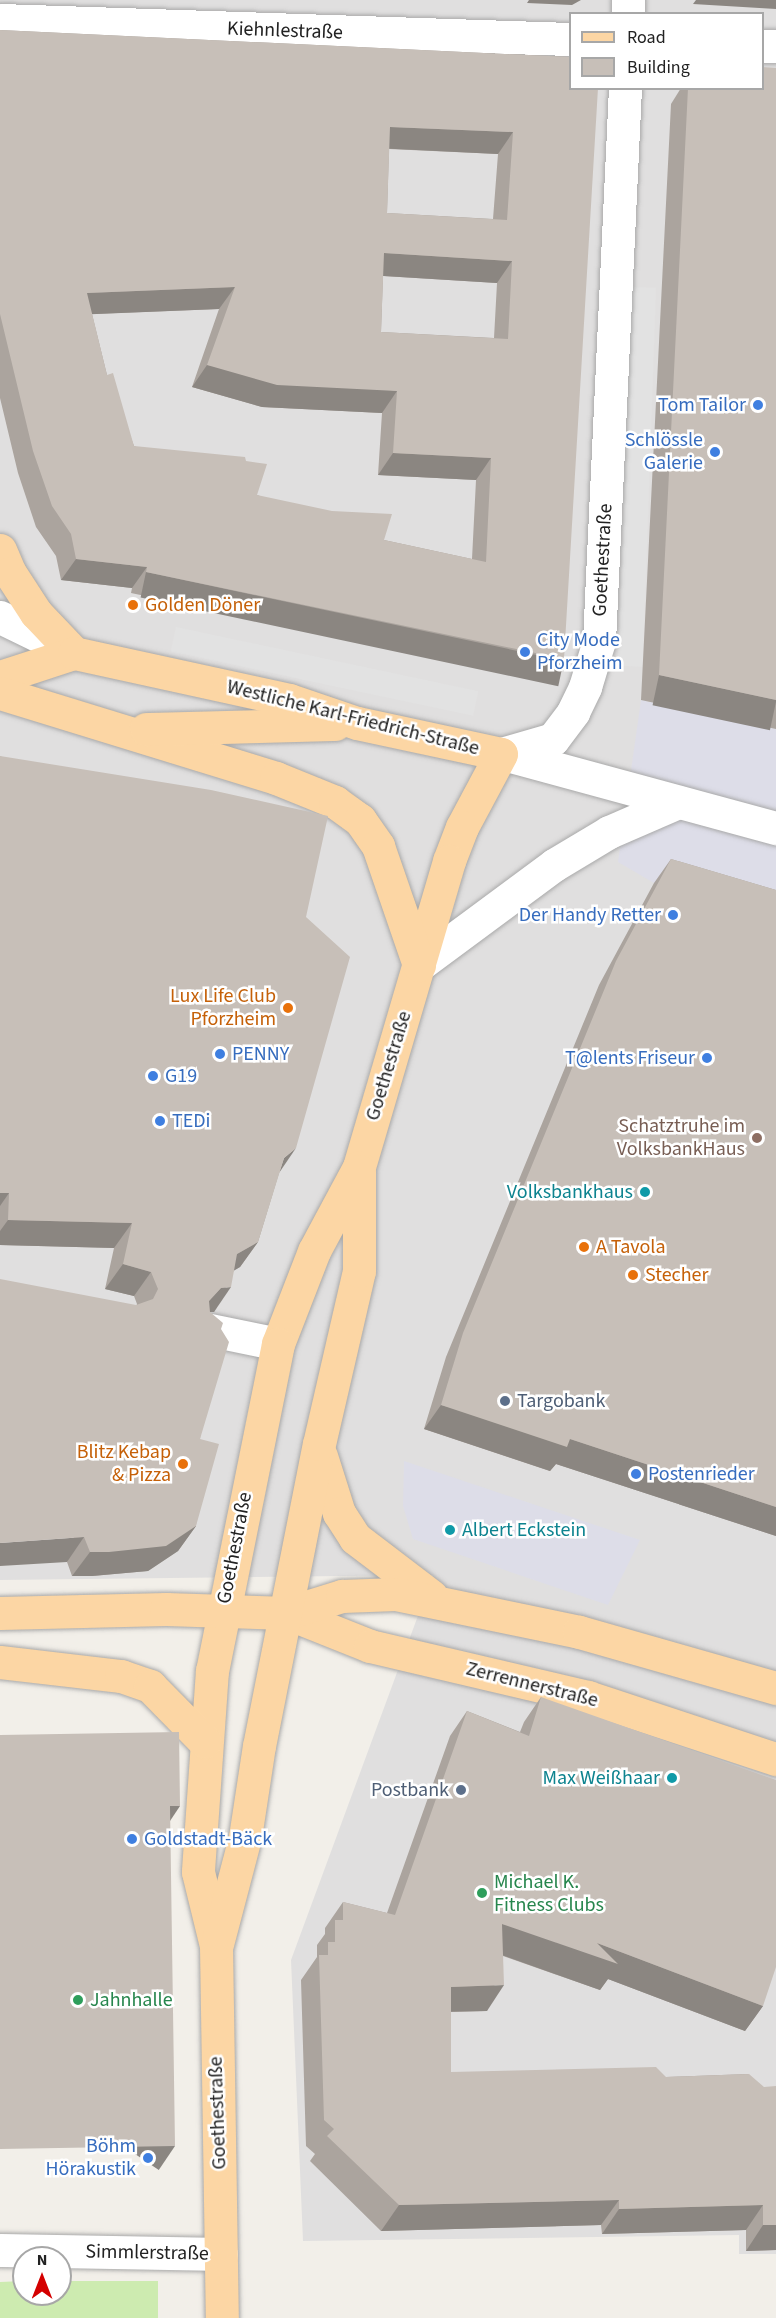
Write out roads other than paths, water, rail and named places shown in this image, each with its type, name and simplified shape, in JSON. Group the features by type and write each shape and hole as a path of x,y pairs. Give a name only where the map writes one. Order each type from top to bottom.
{"main road":[{"path":"0,550 10,573 36,613 74,653 0,677"},
{"name":"Westliche Karl-Friedrich-Straße","path":"74,653 289,700 357,723 501,754"},
{"path":"0,693 276,778 335,802 360,820 390,872 419,965"},
{"path":"120,730 357,723"},
{"name":"Goethestraße","path":"222,2318 216,1946 198,1872 208,1700 223,1610 278,1344 314,1251 359,1167 456,844 501,754"},
{"name":"Goethestraße","path":"216,1946 245,1837 259,1746 319,1444 359,1271 359,1167"},
{"path":"319,1444 339,1513 355,1538 405,1580 446,1605"},
{"name":"Zerrennerstraße","path":"0,1613 223,1610 287,1612 342,1596 380,1593 579,1632 776,1688"},
{"name":"Zerrennerstraße","path":"287,1612 370,1646 588,1697 776,1759"},
{"path":"0,1662 121,1676 150,1686 205,1742"}],"street":[{"name":"Kiehnlestraße","path":"0,20 569,39"},
{"name":"Goethestraße","path":"501,754 553,739 585,687 599,641 625,90"},
{"path":"0,617 74,653"},
{"name":"Westliche Karl-Friedrich-Straße","path":"501,754 776,828"},
{"path":"419,965 554,865 609,832 678,802"},
{"path":"210,1330 278,1344"},
{"name":"Simmlerstraße","path":"0,2250 222,2267"}],"place":[{"name":"Tom Tailor","path":"758,405"},
{"name":"Schlössle Galerie","path":"715,452"},
{"name":"Golden Döner","path":"133,605"},
{"name":"City Mode Pforzheim","path":"525,652"},
{"name":"Der Handy Retter","path":"673,915"},
{"name":"Lux Life Club Pforzheim","path":"288,1008"},
{"name":"PENNY","path":"220,1054"},
{"name":"T@lents Friseur","path":"707,1058"},
{"name":"G19","path":"153,1076"},
{"name":"TEDi","path":"160,1121"},
{"name":"Schatztruhe im VolksbankHaus","path":"757,1138"},
{"name":"Volksbankhaus","path":"645,1192"},
{"name":"A Tavola","path":"584,1247"},
{"name":"Stecher","path":"633,1275"},
{"name":"Targobank","path":"505,1401"},
{"name":"Blitz Kebap & Pizza","path":"183,1464"},
{"name":"Postenrieder","path":"636,1474"},
{"name":"Albert Eckstein","path":"450,1530"},
{"name":"Max Weißhaar","path":"672,1778"},
{"name":"Postbank","path":"461,1790"},
{"name":"Goldstadt-Bäck","path":"132,1839"},
{"name":"Michael K. Fitness Clubs","path":"482,1893"},
{"name":"Jahnhalle","path":"78,2000"},
{"name":"Böhm Hörakustik","path":"148,2158"}]}
